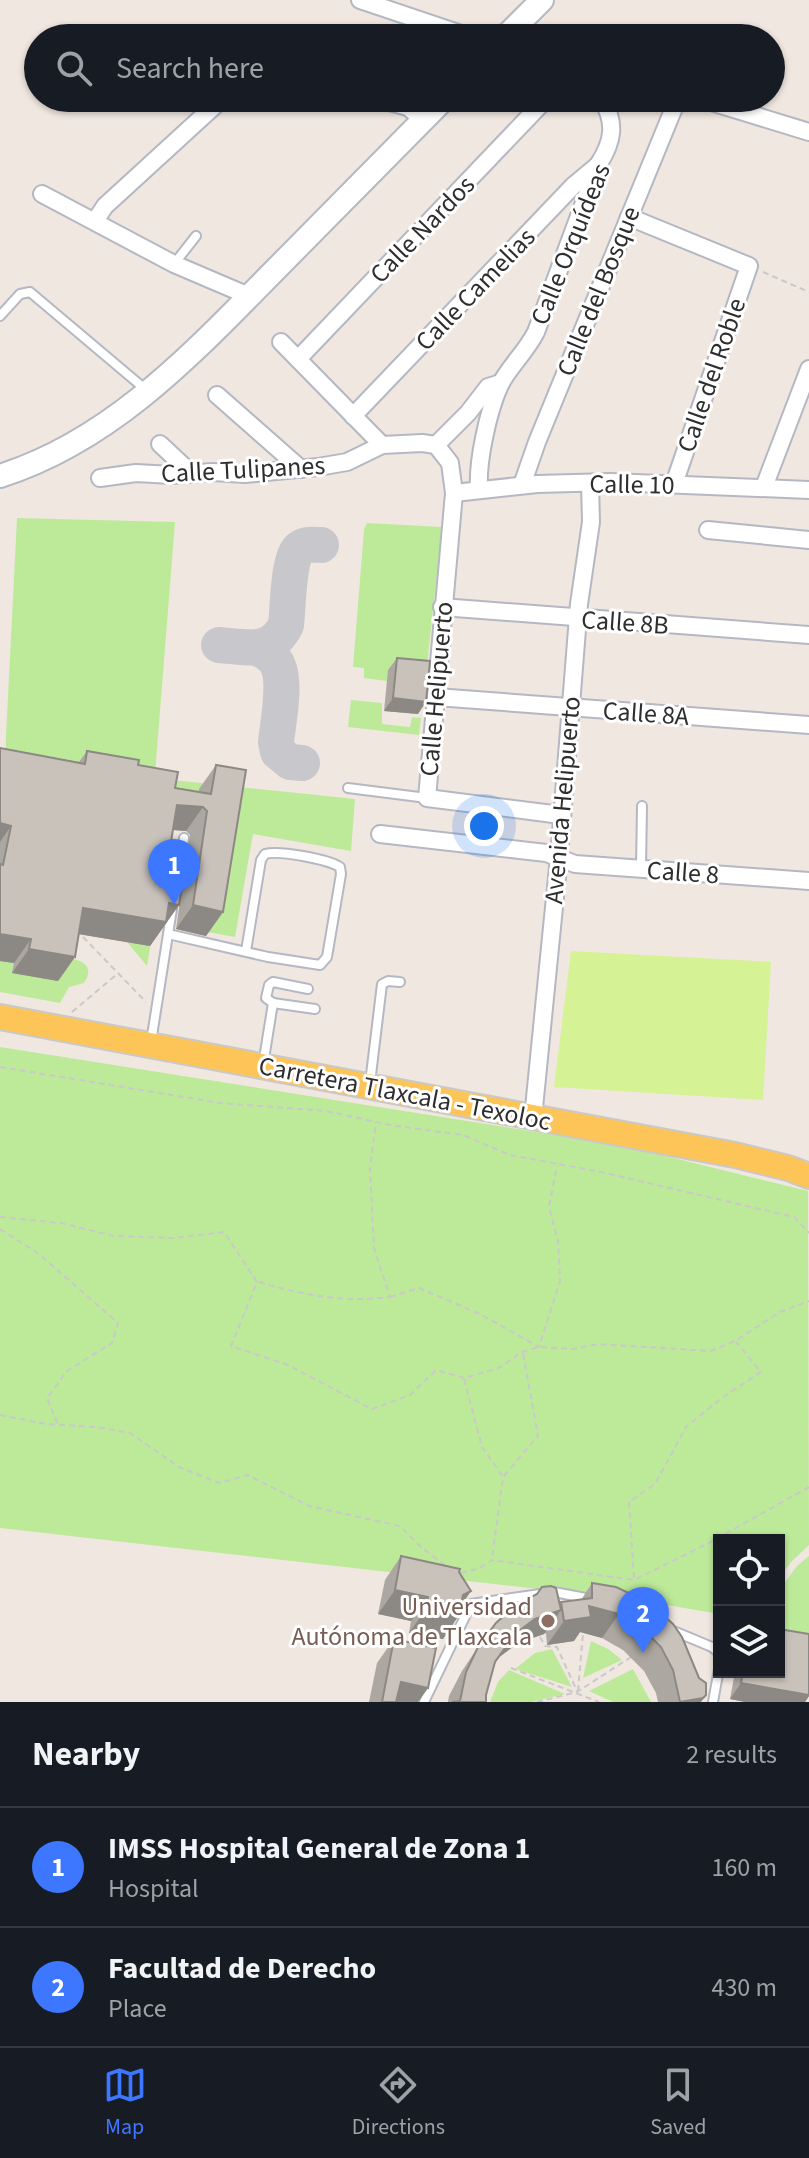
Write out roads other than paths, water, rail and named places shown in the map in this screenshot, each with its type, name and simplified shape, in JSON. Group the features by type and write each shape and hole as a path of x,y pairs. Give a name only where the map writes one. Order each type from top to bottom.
{"main road":[{"path":"520,24 542,0"},
{"path":"0,476 71,447 149,392 431,112"},
{"name":"Carretera Tlaxcala - Texoloc","path":"0,1017 735,1155 809,1176"}],"street":[{"path":"360,0 431,24"},
{"path":"95,221 105,206 208,112"},
{"path":"414,112 423,120"},
{"name":"Calle Nardos","path":"298,359 534,112"},
{"name":"Calle Orquídeas","path":"479,490 479,467 485,437 501,383 526,351 536,332 598,165 608,150 612,136 607,112"},
{"name":"Calle del Bosque","path":"522,485 672,112"},
{"path":"744,112 809,132"},
{"name":"Calle Camelias","path":"353,416 552,208 598,165"},
{"path":"42,194 174,264 249,296"},
{"path":"552,208 578,219"},
{"name":"Calle del Roble","path":"629,217 749,266 674,484"},
{"path":"281,342 382,445 436,445 450,463 454,493"},
{"path":"764,487 809,369"},
{"name":"Calle Orquídeas","path":"436,445 488,387 501,383"},
{"path":"217,395 301,469"},
{"path":"463,418 485,437"},
{"path":"160,444 192,474"},
{"name":"Calle Tulipanes","path":"100,478 136,473 245,474 301,469 347,462 382,445"},
{"name":"Calle 10","path":"454,493 522,485 590,483 809,490"},
{"name":"Avenida Helipuerto","path":"533,1118 559,857 578,618 591,522 590,483"},
{"name":"Calle Helipuerto","path":"454,493 427,798 561,815"},
{"path":"708,530 809,540"},
{"name":"Calle 8B","path":"442,607 809,635"},
{"name":"Calle 8A","path":"436,697 809,725"},
{"name":"Calle 8","path":"380,834 546,853 575,864 809,881"}],"lane":[{"path":"174,264 196,236"},
{"path":"0,316 20,294 30,292 149,392"},
{"path":"348,788 427,798"},
{"path":"641,868 642,806"},
{"path":"151,1046 184,838"},
{"path":"168,934 246,951 306,964 323,964 327,957 340,867 289,855 265,854 261,860 246,951"},
{"path":"370,1088 382,984 400,982"},
{"path":"308,989 271,983 266,998 273,1003 315,1009"},
{"path":"263,1066 273,1003"},
{"path":"424,1702 471,1604 554,1592 595,1600"},
{"path":"662,1626 713,1648"},
{"path":"426,1661 441,1664"},
{"path":"713,1702 717,1678"}],"place":[{"name":"IMSS Hospital General de Zona 1","path":"174,905"},
{"name":"Universidad Autónoma de Tlaxcala","path":"548,1621"},
{"name":"Facultad de Derecho","path":"643,1653"}]}
